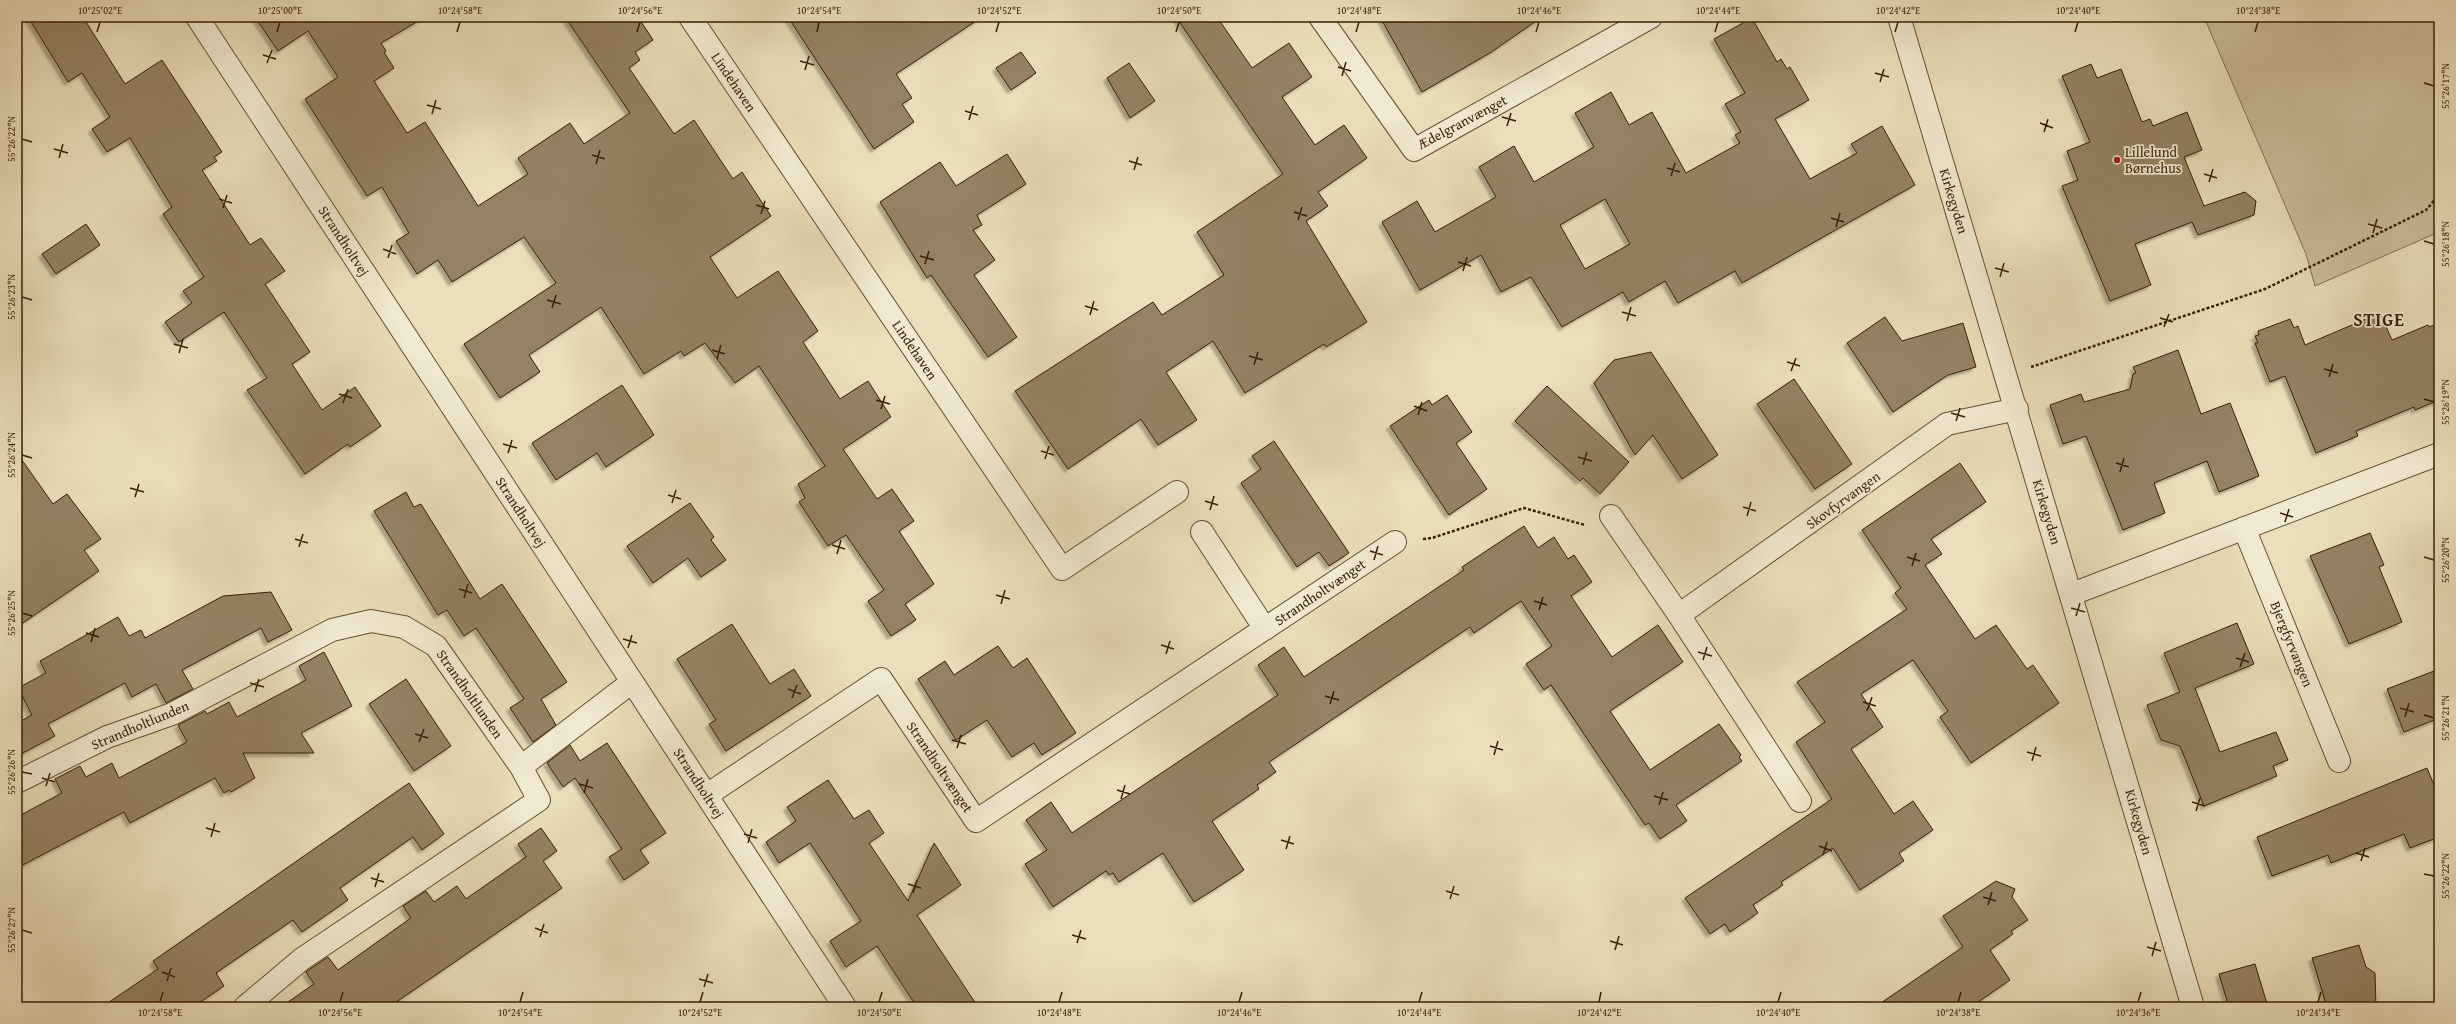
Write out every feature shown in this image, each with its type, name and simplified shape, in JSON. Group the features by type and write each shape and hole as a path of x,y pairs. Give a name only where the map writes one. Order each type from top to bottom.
{"street":[{"name":"Strandholtvej","path":"197,17 845,1007"},
{"name":"Lindehaven","path":"690,17 1062,569 1177,492"},
{"name":"Ædelgranvænget","path":"1320,17 1414,150 1651,17"},
{"name":"Kirkegyden","path":"1899,17 2072,594 2193,1007"},
{"name":"Skovfyrvangen","path":"1679,615 1947,424 2017,409"},
{"path":"2072,594 2439,454"},
{"path":"1611,516 1679,615 1800,801"},
{"name":"Bjergfyrvangen","path":"2244,528 2340,761"},
{"name":"Strandholtvænget","path":"1202,532 1265,629"},
{"name":"Strandholtvænget","path":"707,795 881,679 976,821 1395,542"},
{"name":"Strandholtlunden","path":"17,782 107,737 172,714 332,630 371,621 404,627 436,646 521,767 539,800 302,959 245,1007"},
{"path":"521,767 632,682"}],"path":[{"path":"2006,376 2265,289 2426,210 2439,195"},
{"path":"1395,542 1432,538 1524,508 1625,537"}],"shaded area":[{"path":"2204,17 2439,17 2439,232 2315,286 2306,254"}],"building":[{"path":"28,17 83,17 125,84 162,60 222,152 214,157 217,161 202,170 250,245 261,238 285,271 265,284 310,352 292,364 322,410 355,387 381,426 350,447 348,444 305,474 247,390 267,378 224,312 179,342 165,322 192,303 183,291 204,277 163,214 172,207 130,138 107,152 92,129 110,117 82,73 68,82"},
{"path":"255,17 425,17 381,43 386,51 384,52 394,68 374,81 407,133 425,122 478,206 528,174 518,158 570,123 584,144 630,113 565,17 638,17 653,40 635,52 640,60 629,68 674,134 694,120 733,179 742,172 771,216 710,257 737,298 778,271 818,331 803,342 840,399 868,381 891,417 843,449 877,499 892,489 914,521 899,531 934,584 905,604 916,620 891,636 868,601 884,590 846,535 828,546 799,502 805,498 798,484 825,466 759,366 735,383 705,343 684,356 681,351 644,374 601,307 529,355 540,372 500,398 464,344 556,283 524,237 452,282 438,260 417,274 396,241 409,233 382,187 367,196 305,99 338,77 308,31 278,51"},
{"path":"788,17 982,17 896,74 912,98 902,104 914,122 874,149"},
{"path":"1176,17 1217,17 1252,68 1289,43 1312,77 1282,97 1315,145 1344,125 1367,158 1318,192 1328,206 1306,221 1367,322 1326,347 1324,344 1245,393 1213,341 1166,372 1197,420 1158,445 1141,419 1068,469 1015,391 1153,302 1162,315 1224,275 1197,232 1283,174"},
{"path":"1380,17 1542,17 1490,53 1422,92"},
{"path":"1752,18 1777,62 1781,59 1787,69 1790,67 1809,100 1775,119 1810,179 1857,153 1851,144 1882,126 1915,185 1742,283 1735,271 1678,303 1665,281 1629,302 1623,292 1562,327 1531,277 1501,292 1481,255 1420,290 1382,222 1417,201 1435,232 1496,197 1479,167 1514,146 1534,182 1594,147 1575,113 1611,92 1629,125 1652,112 1686,173 1740,143 1735,135 1741,132 1725,104 1745,93 1714,39","holes":["1605,199 1630,244 1585,269 1560,225"]},
{"path":"1021,52 1036,73 1011,90 996,68"},
{"path":"1129,63 1155,101 1130,118 1107,78"},
{"path":"2091,64 2097,78 2121,69 2142,122 2150,119 2153,126 2187,112 2202,150 2184,157 2204,206 2245,192 2256,201 2254,215 2198,235 2192,222 2135,244 2151,285 2110,301 2062,186 2078,180 2067,151 2090,142 2062,76"},
{"path":"1007,154 1026,184 977,215 982,225 973,230 995,260 974,275 1017,337 988,357 931,275 927,278 880,202 940,162 956,186"},
{"path":"86,224 100,245 56,274 42,254"},
{"path":"2380,313 2392,340 2428,325 2429,327 2439,323 2439,400 2415,410 2414,407 2356,431 2358,436 2316,453 2285,376 2270,382 2255,343 2258,343 2255,336 2259,335 2258,331 2290,319 2294,328 2298,326 2305,345"},
{"path":"1885,317 1902,341 1963,323 1976,367 1948,375 1893,412 1847,343"},
{"path":"2178,350 2201,414 2230,403 2259,476 2219,492 2207,461 2154,483 2165,513 2123,530 2086,436 2063,444 2050,405 2081,394 2084,402 2130,389 2133,374 2136,373 2133,367"},
{"path":"1651,352 1718,455 1682,479 1653,435 1635,455 1594,383 1614,360"},
{"path":"1794,379 1852,464 1815,489 1757,404"},
{"path":"622,385 654,435 606,467 597,453 556,480 532,443"},
{"path":"1547,386 1629,462 1600,494 1583,478 1580,481 1515,421"},
{"path":"1447,395 1472,432 1456,443 1487,489 1449,515 1390,426 1429,400 1432,405"},
{"path":"1274,441 1349,553 1329,566 1319,552 1297,567 1241,483 1261,469 1252,456"},
{"path":"17,453 53,504 67,494 101,539 84,550 99,571 17,627"},
{"path":"1960,463 1986,502 1931,539 1942,554 1925,565 1975,639 1996,625 2027,669 2033,665 2059,703 1971,763 1940,717 1948,711 1913,660 1861,694 1883,727 1851,749 1894,814 1913,801 1933,830 1899,853 1904,861 1860,890 1833,848 1781,882 1783,885 1753,905 1758,913 1730,932 1725,924 1710,934 1685,898 1832,799 1796,742 1825,722 1797,682 1907,609 1895,593 1901,588 1862,530"},
{"path":"406,492 414,507 421,504 480,599 502,584 567,682 541,699 556,725 533,742 510,708 524,699 476,628 464,636 447,610 438,615 374,511"},
{"path":"690,503 714,537 711,540 726,560 701,577 688,558 653,583 627,546"},
{"path":"1524,526 1538,548 1554,537 1568,559 1574,555 1592,582 1571,596 1612,657 1658,625 1683,662 1610,711 1650,770 1719,724 1741,755 1739,757 1742,761 1676,805 1687,821 1660,839 1649,823 1645,825 1551,685 1544,690 1526,664 1552,646 1521,601 1474,633 1470,627 1269,762 1276,772 1257,785 1259,789 1212,821 1244,870 1215,889 1194,902 1163,853 1119,882 1113,873 1109,875 1106,871 1053,907 1025,864 1047,850 1026,820 1051,802 1072,833 1278,695 1258,665 1284,647 1304,677 1464,570 1462,567"},
{"path":"2370,533 2384,565 2379,567 2402,622 2349,644 2310,556"},
{"path":"271,592 292,630 268,642 261,628 182,670 193,689 166,703 156,684 132,697 125,683 48,724 55,736 17,756 17,723 32,715 18,688 46,673 40,661 118,617 129,636 141,630 145,638 223,596"},
{"path":"2237,623 2254,664 2195,688 2220,752 2276,732 2288,760 2273,766 2277,776 2204,806 2180,746 2161,740 2147,705 2180,692 2164,653"},
{"path":"732,624 770,684 794,669 811,696 726,751 709,724 716,720 677,659"},
{"path":"998,646 1013,668 1027,658 1076,733 1042,755 1034,743 1012,757 987,720 956,740 918,679 945,661 954,675"},
{"path":"324,652 352,706 301,733 314,753 243,753 255,778 231,792 229,790 224,793 215,778 130,823 124,812 17,868 17,817 62,793 55,779 80,766 86,777 112,763 119,778 187,742 178,725 205,711 207,714 229,702 237,717 306,680 299,666"},
{"path":"2439,669 2439,718 2404,732 2387,689"},
{"path":"406,679 451,746 414,771 369,704"},
{"path":"607,743 666,833 640,850 649,863 624,880 609,857 622,849 575,778 563,787 547,763 570,745 580,761"},
{"path":"2427,768 2439,797 2439,837 2410,848 2404,834 2331,863 2328,855 2272,876 2257,837"},
{"path":"828,780 854,819 869,810 884,833 869,843 908,901 934,843 961,885 917,915 978,1007 917,1007 877,946 846,967 830,941 861,921 810,843 779,863 766,842 796,821 787,807"},
{"path":"409,783 444,834 422,850 413,837 340,888 348,900 302,932 293,920 216,973 224,986 193,1007 102,1007 158,969 153,961"},
{"path":"541,828 557,851 543,861 562,888 459,959 389,1007 281,1007 314,984 306,972 310,969 328,957 338,970 411,918 403,906 426,891 434,902 457,886 466,899 526,857 518,844"},
{"path":"1996,881 2015,889 2012,897 2028,920 2011,931 2013,934 1990,950 2010,980 1971,1007 1875,1007 1963,947 1943,916"},
{"path":"2359,945 2366,967 2375,973 2376,1007 2327,1007 2312,958"},
{"path":"2255,964 2268,1007 2229,1007 2219,974"}],"place":[{"name":"Lillelund Børnehus","path":"2117,160"}],"district":[{"name":"STIGE","path":"2379,319"}]}
